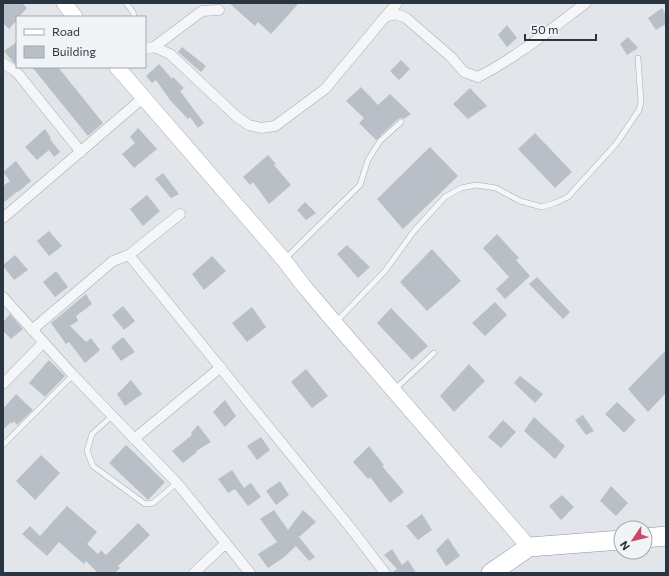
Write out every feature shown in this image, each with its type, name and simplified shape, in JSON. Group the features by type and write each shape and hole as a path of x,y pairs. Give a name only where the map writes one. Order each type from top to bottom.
{"highway":[{"path":"653,537 666,536"},
{"path":"491,573 528,547 613,541"}],"main road":[{"path":"118,68 284,260 335,323 528,547"}],"street":[{"path":"150,48 170,54 237,117 249,125 261,128 275,126 325,89 397,3"},
{"path":"386,17 396,14 406,18 451,57 464,72 478,77 495,68 537,40 586,3"},
{"path":"150,48 202,11 219,10"},
{"path":"3,63 17,69 80,152"},
{"path":"3,218 144,97"},
{"path":"32,330 113,261 129,254 180,214"},
{"path":"129,254 353,531 385,573"},
{"path":"3,297 43,343 176,483 250,573"},
{"path":"3,384 43,343"},
{"path":"134,439 220,367"},
{"path":"194,573 226,543"}],"lane":[{"path":"126,3 133,12 134,16"},
{"path":"335,323 385,271 414,231 445,196 461,188 476,185 496,188 520,201 542,207 554,204 568,197 616,144 639,110 641,102 638,58"},
{"path":"284,260 360,185 368,160 380,141 400,122"},
{"path":"393,391 434,353"},
{"path":"3,445 73,375"},
{"path":"112,416 92,434 87,451 93,466 145,504 153,503 176,483"}],"building":[{"path":"3,3 22,3 27,8 20,16 16,16 16,21 9,29 3,23"},
{"path":"229,3 299,3 271,34 258,22 255,26"},
{"path":"662,8 666,14 666,24 656,30 648,18"},
{"path":"507,25 517,38 507,47 498,35"},
{"path":"628,37 638,48 627,55 620,44"},
{"path":"16,43 16,64 13,62 4,51"},
{"path":"182,47 206,66 201,72 178,52"},
{"path":"401,60 410,69 399,80 390,71"},
{"path":"159,64 172,79 173,77 184,88 180,91 204,123 198,128 190,117 188,119 170,100 156,80 152,83 146,76"},
{"path":"33,68 59,68 103,123 88,136"},
{"path":"361,87 378,105 390,94 411,114 404,119 398,119 376,140 359,123 364,118 346,101"},
{"path":"470,88 487,106 468,119 453,104"},
{"path":"138,128 157,149 134,168 122,154 135,143 130,137"},
{"path":"45,129 51,138 50,139 60,152 54,157 49,150 37,160 25,147"},
{"path":"535,133 572,172 555,188 518,149"},
{"path":"430,147 458,176 403,229 377,199"},
{"path":"268,155 276,164 274,165 291,185 269,204 253,182 250,185 243,177"},
{"path":"16,161 31,181 3,203 3,186 10,181 3,172"},
{"path":"163,173 179,194 171,198 155,179"},
{"path":"147,195 160,211 143,226 130,209"},
{"path":"305,202 316,213 306,220 297,210"},
{"path":"49,231 62,246 49,256 37,241"},
{"path":"497,234 519,258 516,260 530,276 505,299 496,289 509,277 483,248"},
{"path":"347,245 370,267 358,278 337,254"},
{"path":"432,249 461,281 427,311 400,282"},
{"path":"15,255 28,270 14,280 3,265"},
{"path":"212,256 226,271 204,290 192,274"},
{"path":"56,271 68,287 55,297 43,282"},
{"path":"537,277 570,312 563,319 529,284"},
{"path":"86,294 92,304 76,316 78,321 70,326 86,342 91,338 100,350 85,363 69,342 66,344 51,323"},
{"path":"495,302 507,315 485,336 472,323"},
{"path":"123,306 135,321 124,330 112,315"},
{"path":"252,307 266,327 247,342 232,323"},
{"path":"391,308 428,346 412,360 377,323"},
{"path":"10,314 23,329 11,339 3,331 3,322"},
{"path":"123,337 135,352 121,361 111,347"},
{"path":"666,350 666,393 648,412 628,389"},
{"path":"49,360 65,376 45,397 29,383"},
{"path":"469,364 485,381 454,412 440,396"},
{"path":"306,369 328,396 312,408 291,382"},
{"path":"520,376 543,394 535,403 514,383"},
{"path":"131,380 142,394 125,406 117,394"},
{"path":"16,394 33,410 17,425 14,421 12,424 11,422 3,430 3,409"},
{"path":"225,400 236,416 225,427 213,412"},
{"path":"617,402 636,420 624,433 605,414"},
{"path":"583,415 594,431 586,435 575,420"},
{"path":"534,417 565,446 555,459 524,431"},
{"path":"503,420 516,432 501,448 488,437"},
{"path":"198,425 211,442 196,451 197,452 183,463 172,451 192,435 191,433"},
{"path":"261,437 270,450 257,460 247,446"},
{"path":"126,445 165,482 148,500 109,463"},
{"path":"369,446 384,465 382,466 404,492 390,503 370,477 368,479 353,462"},
{"path":"41,455 60,473 35,500 16,481"},
{"path":"232,470 244,488 251,483 261,497 248,506 235,489 228,493 218,479"},
{"path":"280,481 289,495 276,505 266,491"},
{"path":"611,486 628,503 616,516 600,501"},
{"path":"562,495 574,507 561,520 549,506"},
{"path":"67,506 97,532 87,544 98,554 101,550 106,555 138,523 150,535 118,566 120,568 115,573 98,573 86,561 84,564 59,542 47,556 22,534 30,526 40,536"},
{"path":"274,510 288,530 303,510 316,522 299,537 315,557 309,561 296,546 283,558 268,568 258,554 277,542 260,519"},
{"path":"422,514 432,530 418,540 406,526"},
{"path":"448,538 460,556 446,566 436,550"},
{"path":"392,549 402,565 408,560 416,573 392,573 397,569 384,555"}]}
